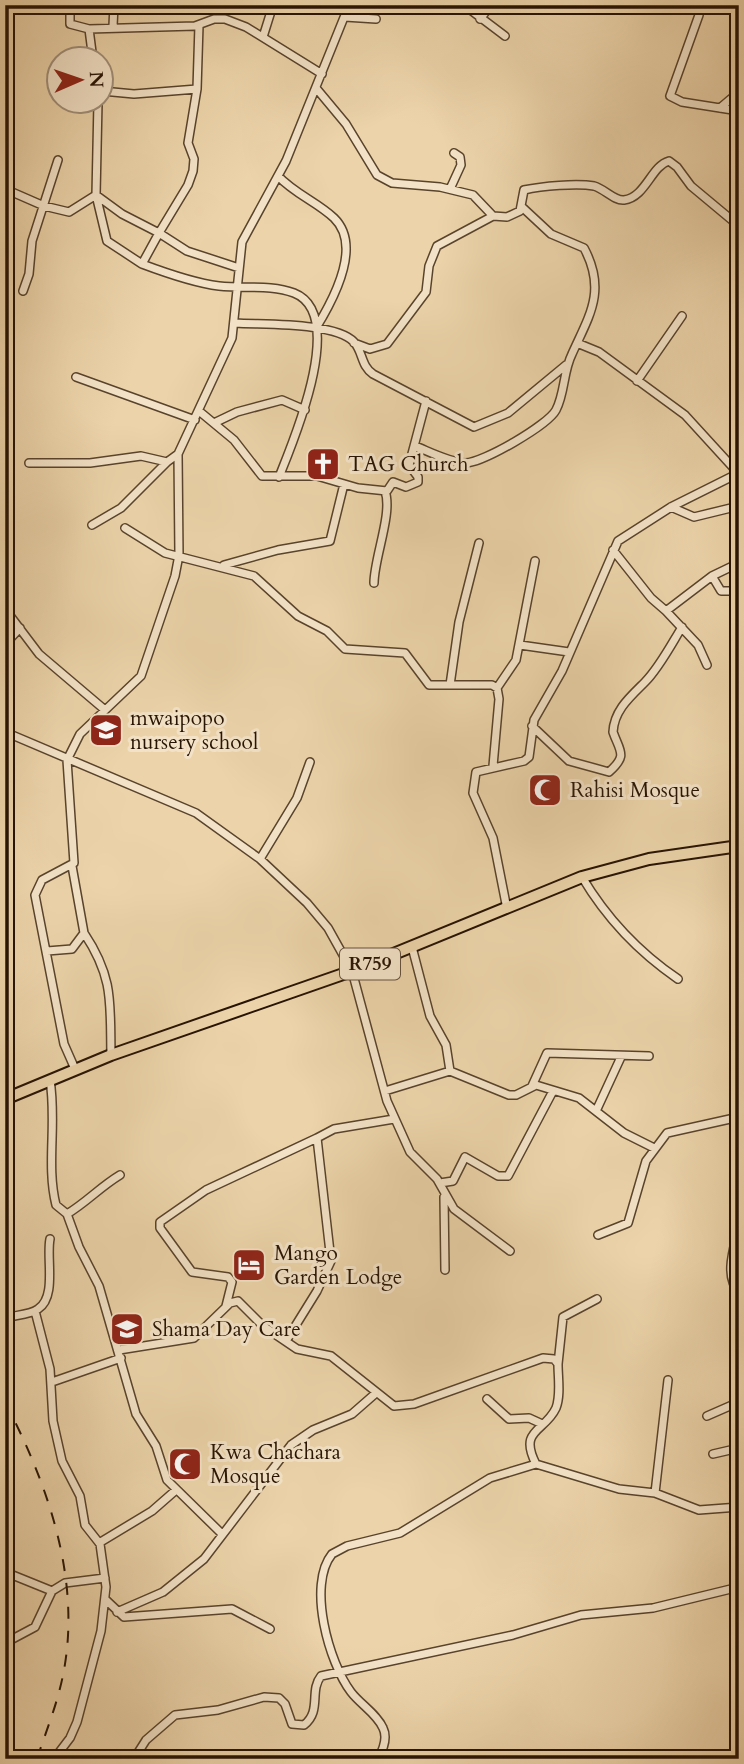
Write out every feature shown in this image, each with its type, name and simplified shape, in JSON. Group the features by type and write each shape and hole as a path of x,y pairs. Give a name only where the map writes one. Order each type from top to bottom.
{"main road":[{"name":"R759","path":"5,1099 111,1055 352,971 582,877 649,859 739,846"}],"street":[{"path":"70,5 70,24 89,29 113,26 199,25 214,19 225,19 263,37 322,74"},
{"path":"113,26 114,5"},
{"path":"263,37 273,5"},
{"path":"111,1055 108,986 104,965 84,933 72,866 74,855 67,760 80,734 141,676 175,576 178,555 178,454 236,323 236,287 243,236 278,176 349,5"},
{"path":"464,5 505,36"},
{"path":"480,19 491,5"},
{"path":"586,5 645,5"},
{"path":"699,15 670,96 682,102 739,111"},
{"path":"345,17 376,19"},
{"path":"142,264 188,185 192,171 194,159 188,143 197,89 199,25"},
{"path":"89,29 91,46"},
{"path":"316,88 341,116 377,175 392,183 450,189 480,199 493,216"},
{"path":"116,92 134,94 197,89"},
{"path":"720,108 739,92"},
{"path":"98,116 96,195 107,241 142,264 216,286 265,287 300,296 310,307 316,328 313,372 306,410 279,477"},
{"path":"450,189 461,163 460,157 454,153"},
{"path":"23,291 29,274 32,241 58,160"},
{"path":"236,323 316,328 340,333 354,343 370,349 387,344 426,292 429,266 437,246 493,216 513,216 522,207 524,190 551,189 566,183 602,188 618,199 627,200 651,180 662,163 669,161 691,186 739,226"},
{"path":"278,176 292,191 331,215 341,230 344,270 331,303 316,328"},
{"path":"5,189 44,206 71,212 96,195"},
{"path":"96,195 122,214 187,250 239,268"},
{"path":"415,446 467,463 494,453 552,416 558,407 567,365 593,309 594,275 588,255 579,244 551,234 522,207"},
{"path":"637,381 682,316"},
{"path":"354,343 366,369 468,426 481,426 528,399 567,365"},
{"path":"507,908 493,838 473,793 476,772 524,761 529,757 532,726 569,652 613,550 625,536 671,508 739,473 685,415 599,352 577,343"},
{"path":"76,377 195,420"},
{"path":"214,423 237,412 282,400 306,410"},
{"path":"385,491 393,482 406,487 418,482 418,477 409,465 426,401"},
{"path":"199,411 234,440 259,474 279,477 317,476 385,491"},
{"path":"92,524 121,508 178,454"},
{"path":"29,463 101,462 141,456 167,462"},
{"path":"218,566 278,550 330,541 344,484"},
{"path":"374,583 373,568 388,503 385,491"},
{"path":"671,508 694,517 739,506"},
{"path":"125,528 165,553 254,576 298,616 327,631 345,649 400,651 410,657 429,685 487,684 496,688"},
{"path":"450,685 459,622 479,543"},
{"path":"613,550 651,598 698,645 707,665"},
{"path":"496,688 511,671 520,645 535,561"},
{"path":"666,611 712,576 739,563"},
{"path":"712,576 721,591 739,591"},
{"path":"5,609 50,665 105,710"},
{"path":"532,726 569,761 608,772 621,755 621,747 613,732 618,715 632,691 645,682 682,627"},
{"path":"5,644 20,628"},
{"path":"520,645 569,652"},
{"path":"493,766 499,699 496,688"},
{"path":"5,732 195,813 260,859 318,914 338,943 352,971 394,1119 410,1152 440,1183 444,1196 445,1270"},
{"path":"260,859 297,798 310,762"},
{"path":"72,866 51,873 37,887 34,895 64,1044 75,1069"},
{"path":"582,877 601,908 628,939 678,979"},
{"path":"47,951 72,949 84,933"},
{"path":"412,947 430,1016 446,1045 450,1071"},
{"path":"385,1091 450,1071 509,1095 516,1095 533,1086 547,1054 649,1056"},
{"path":"597,1110 621,1057"},
{"path":"739,1064 739,1086"},
{"path":"50,1080 55,1111 53,1193 56,1205 67,1214 99,1286 136,1414 156,1446 167,1480 221,1534"},
{"path":"533,1086 579,1098 624,1133 654,1148"},
{"path":"440,1183 453,1181 465,1157 498,1176 508,1176 553,1091"},
{"path":"598,1235 628,1223 644,1167 654,1148 667,1133 674,1129 739,1118"},
{"path":"226,1307 232,1282 228,1277 192,1272 160,1227 160,1222 206,1190 334,1129 394,1119"},
{"path":"286,1340 317,1291 331,1261 317,1138"},
{"path":"67,1214 88,1202 97,1189 120,1175"},
{"path":"444,1196 454,1209 510,1251"},
{"path":"739,1225 731,1275 732,1284 739,1292"},
{"path":"5,1318 35,1311 43,1304 48,1289 47,1257 50,1239"},
{"path":"536,1464 530,1441 540,1423 552,1413 558,1402 558,1364 563,1317 597,1299"},
{"path":"52,1382 120,1354 194,1338 233,1302 242,1303 263,1326 297,1349 331,1356 385,1402 403,1407 543,1358 554,1359 558,1364"},
{"path":"35,1311 52,1382 53,1421 64,1466 80,1496 85,1525 99,1543 106,1578 106,1600 74,1731 54,1759"},
{"path":"655,1493 668,1380"},
{"path":"117,1612 163,1592 204,1559 291,1445 313,1430 352,1414 376,1393"},
{"path":"487,1399 505,1417 529,1418 540,1423"},
{"path":"707,1416 739,1402"},
{"path":"713,1454 736,1448 739,1462"},
{"path":"378,1759 385,1740 384,1730 350,1691 339,1672 320,1596 325,1566 332,1553 347,1546 400,1533 490,1478 536,1464 619,1489 655,1493 699,1510 739,1507"},
{"path":"99,1543 152,1511 176,1490"},
{"path":"5,1572 52,1591"},
{"path":"5,1643 35,1627 52,1591 65,1583 106,1578"},
{"path":"134,1759 146,1740 175,1715 218,1710 254,1698 279,1698 285,1704 292,1724 304,1725 313,1716 318,1679 339,1672 513,1635 582,1615 653,1608 739,1587"},
{"path":"106,1600 127,1618 232,1609 270,1629"}],"railway":[{"path":"5,1402 37,1471 49,1506 66,1580 66,1655 57,1701 37,1759"}],"place":[{"name":"TAG Church","path":"323,464"},
{"name":"mwaipopo nursery school","path":"106,730"},
{"name":"Rahisi Mosque","path":"545,790"},
{"name":"Mango Garden Lodge","path":"249,1265"},
{"name":"Shama Day Care","path":"127,1329"},
{"name":"Kwa Chachara Mosque","path":"185,1464"}]}
